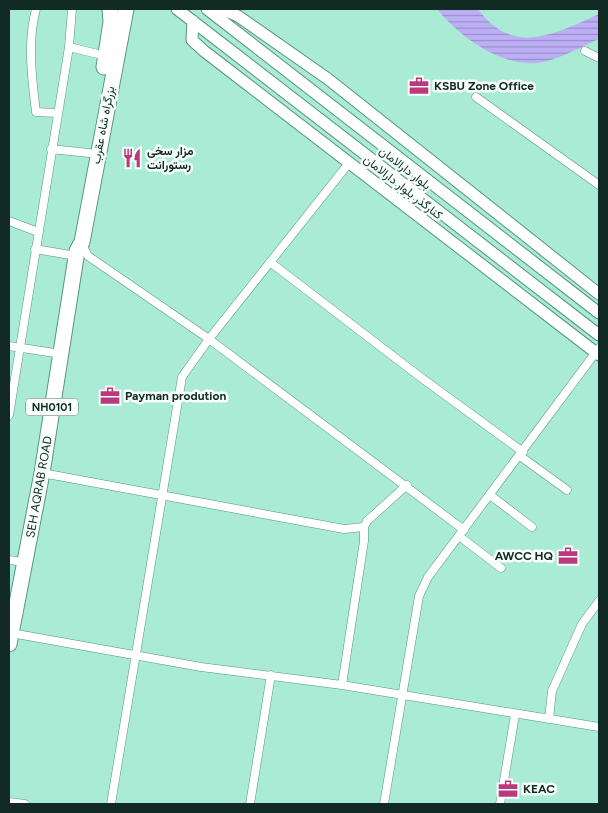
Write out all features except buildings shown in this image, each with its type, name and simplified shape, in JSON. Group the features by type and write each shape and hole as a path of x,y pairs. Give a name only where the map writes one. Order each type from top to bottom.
{"highway":[{"name":"NH0101","path":"106,56 110,9"},
{"name":"بزرگراه شاه عقرب","path":"77,247 126,9"},
{"name":"SEH AQRAB ROAD","path":"10,639 42,473 77,247 89,153 106,56"}],"main road":[{"name":"بلوار دارالامان","path":"177,9 599,335"},
{"name":"بلوار دارالامان","path":"208,9 599,313"},
{"path":"208,9 226,11 246,21 328,79 599,294"},
{"name":"کنارگذر بلوار دارالامان","path":"193,22 192,40 349,163 598,352"}],"street":[{"path":"36,9 32,30 32,79 36,112 57,113"},
{"path":"9,415 68,47 72,9"},
{"path":"68,47 106,56"},
{"path":"586,51 599,58"},
{"path":"476,97 599,184"},
{"path":"51,149 89,153"},
{"path":"111,804 164,496 182,377 349,163"},
{"path":"9,222 38,232"},
{"path":"35,249 77,247 209,340 406,486 501,568"},
{"path":"270,262 567,490"},
{"path":"9,346 61,354"},
{"path":"384,804 420,596 428,577 598,352"},
{"path":"42,473 344,529 364,527"},
{"path":"342,685 364,541 364,527 367,521 406,486"},
{"path":"490,495 532,527"},
{"path":"9,560 25,562"},
{"path":"549,719 552,691 582,624 599,601"},
{"path":"10,639 342,685 402,697 599,727"},
{"path":"250,804 271,675"},
{"path":"500,804 515,714"},
{"path":"9,802 25,804"}],"shaded area":[{"path":"437,9 478,9 491,24 505,33 520,37 551,34 599,14 599,39 564,55 543,62 513,61 498,56 470,40"}],"place":[{"name":"KSBU Zone Office","path":"419,86"},
{"name":"مزار سخی رستورانت","path":"132,158"},
{"name":"Payman prodution","path":"110,396"},
{"name":"AWCC HQ","path":"568,556"},
{"name":"KEAC","path":"508,789"}]}
